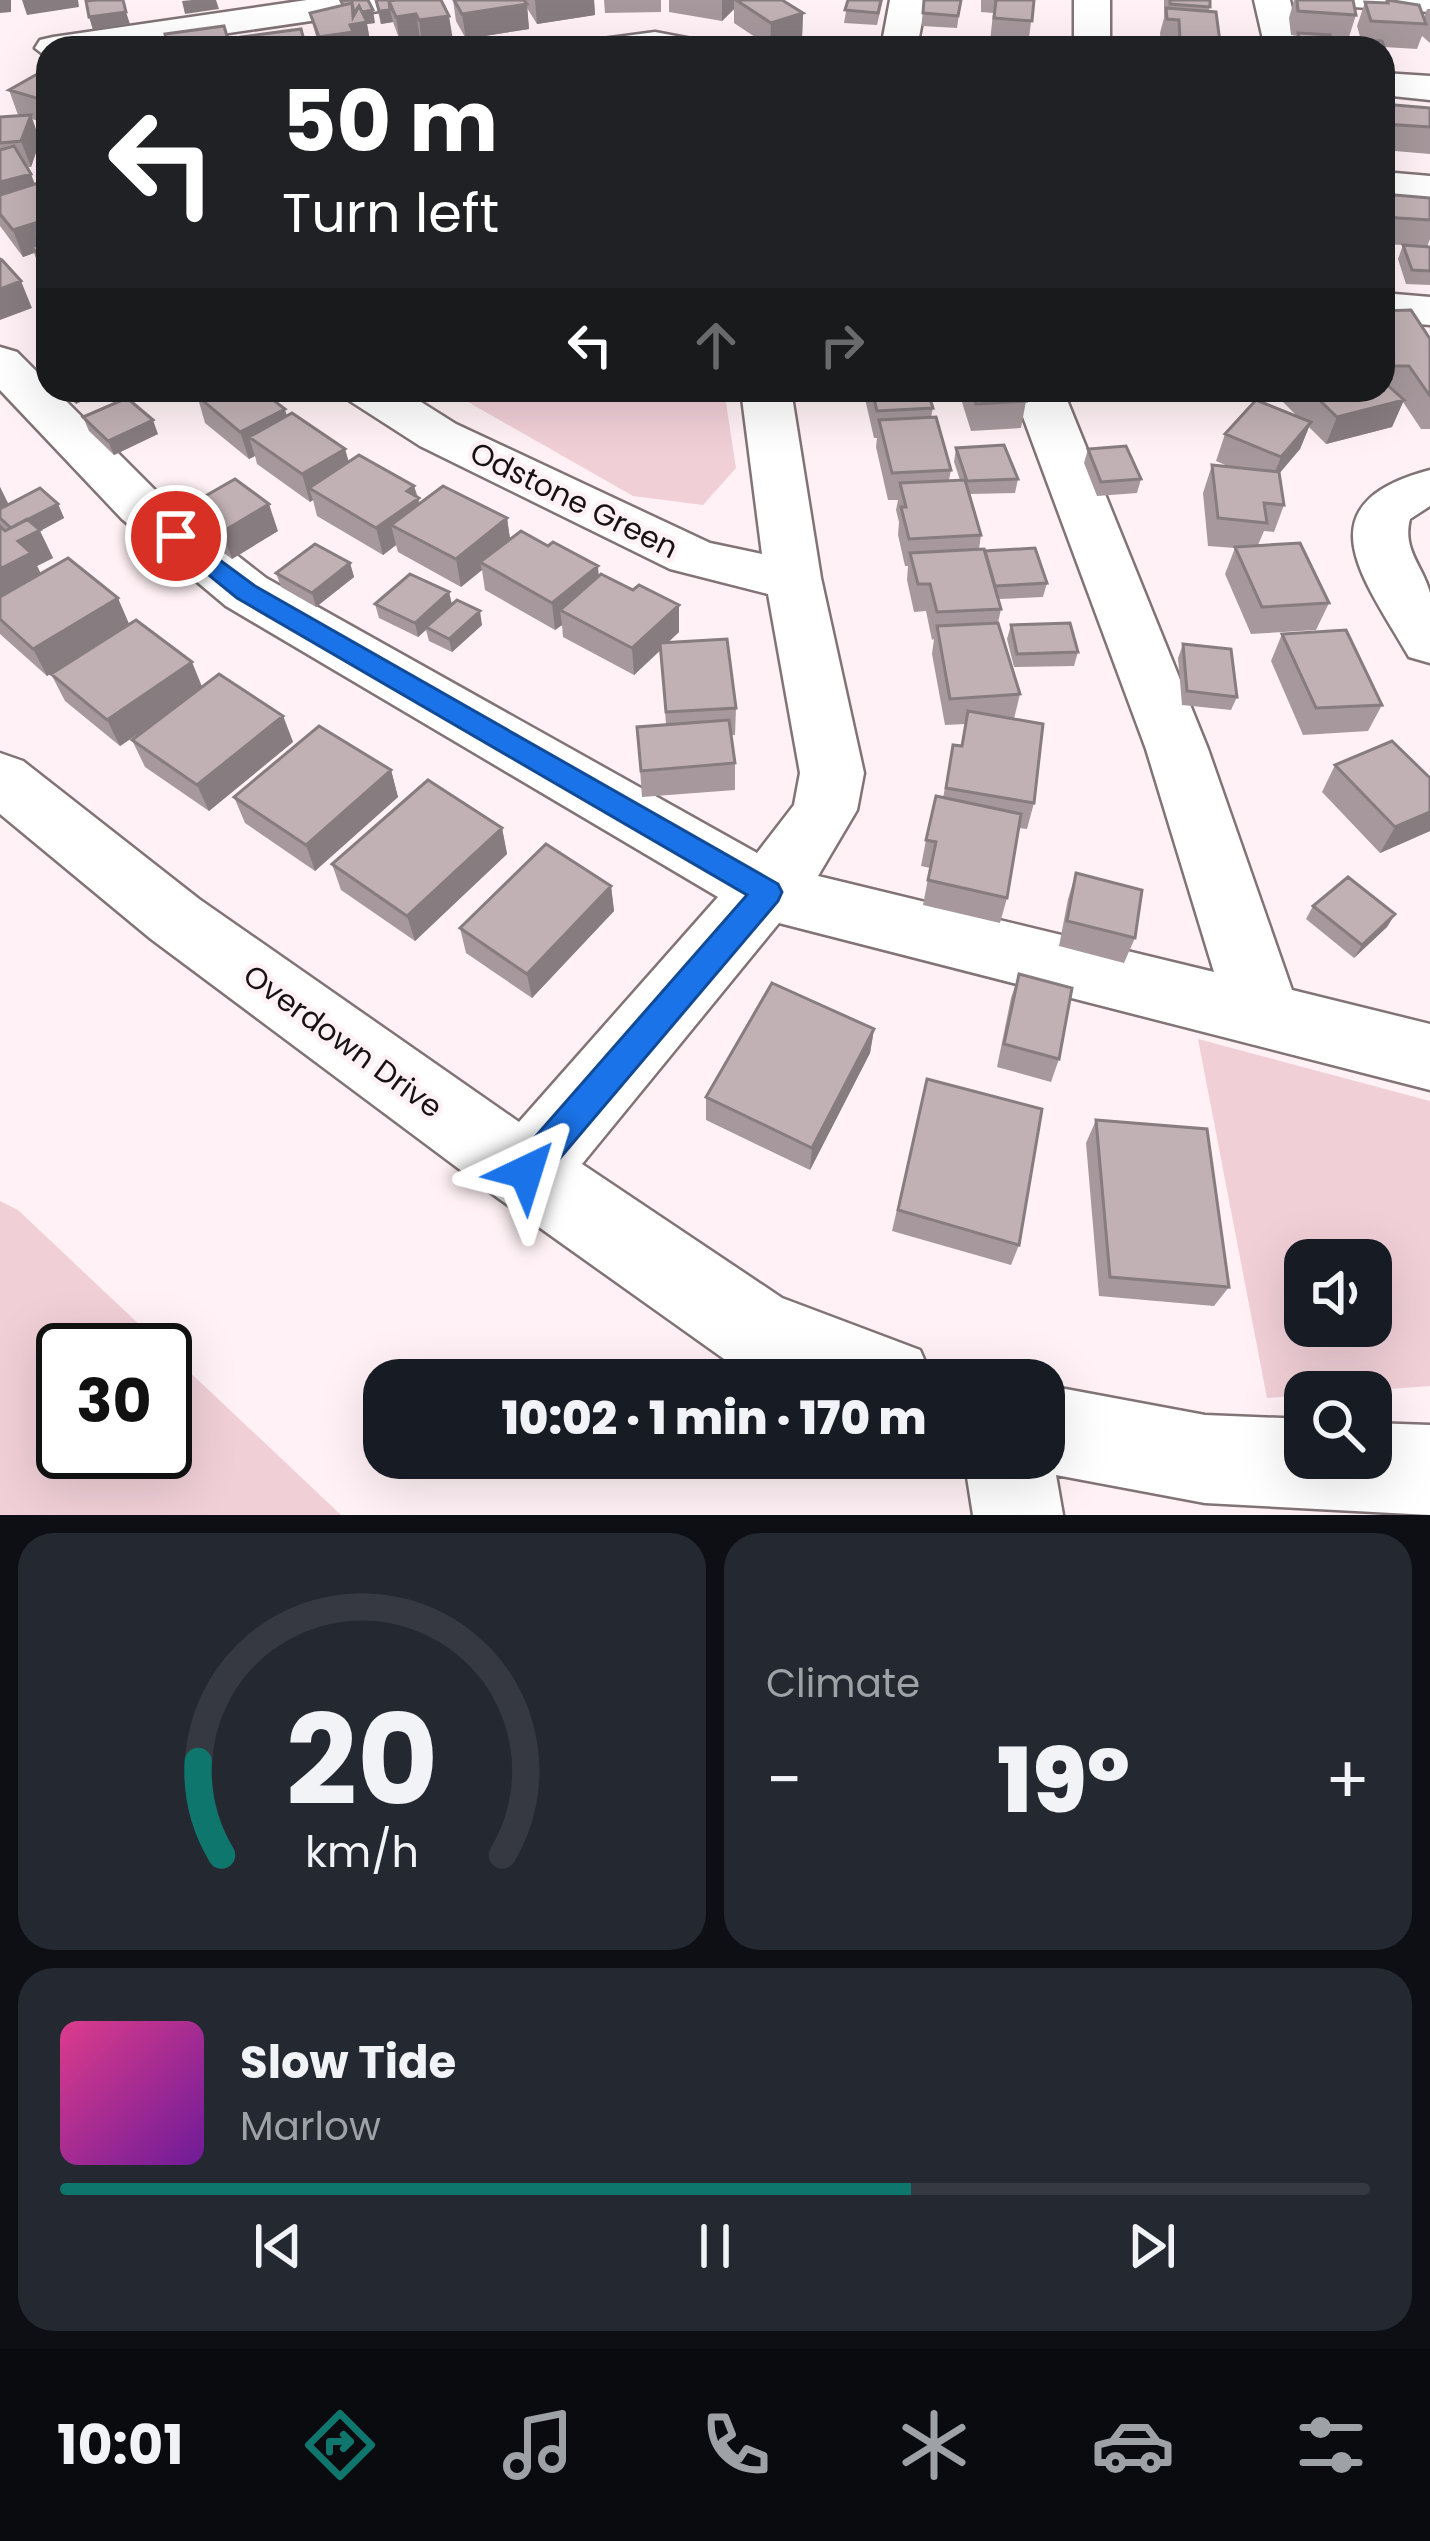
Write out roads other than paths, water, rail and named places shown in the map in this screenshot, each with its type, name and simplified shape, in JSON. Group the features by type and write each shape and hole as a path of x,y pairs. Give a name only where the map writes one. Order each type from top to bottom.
{"street":[{"path":"134,36 380,0"},
{"path":"901,36 908,0"},
{"path":"1092,0 1092,36"},
{"path":"1272,0 1280,36"},
{"path":"1365,0 1430,1"},
{"path":"1395,86 1430,88"},
{"path":"1395,186 1430,189"},
{"path":"1395,308 1430,311"},
{"path":"0,362 36,399"},
{"path":"39,402 141,507 246,592 767,892 1430,1057"},
{"name":"Odstone Green","path":"387,402 483,458 690,556 793,578"},
{"path":"526,1172 767,892 816,826 830,793 829,750 793,578 768,402"},
{"path":"1043,402 1177,749 1264,1015"},
{"path":"1430,487 1400,496 1386,508 1376,535 1430,642"},
{"name":"Overdown Drive","path":"0,778 175,919 526,1172 757,1331 833,1359"},
{"path":"1065,1433 1205,1459 1430,1469"},
{"path":"1012,1479 1018,1515"}]}
